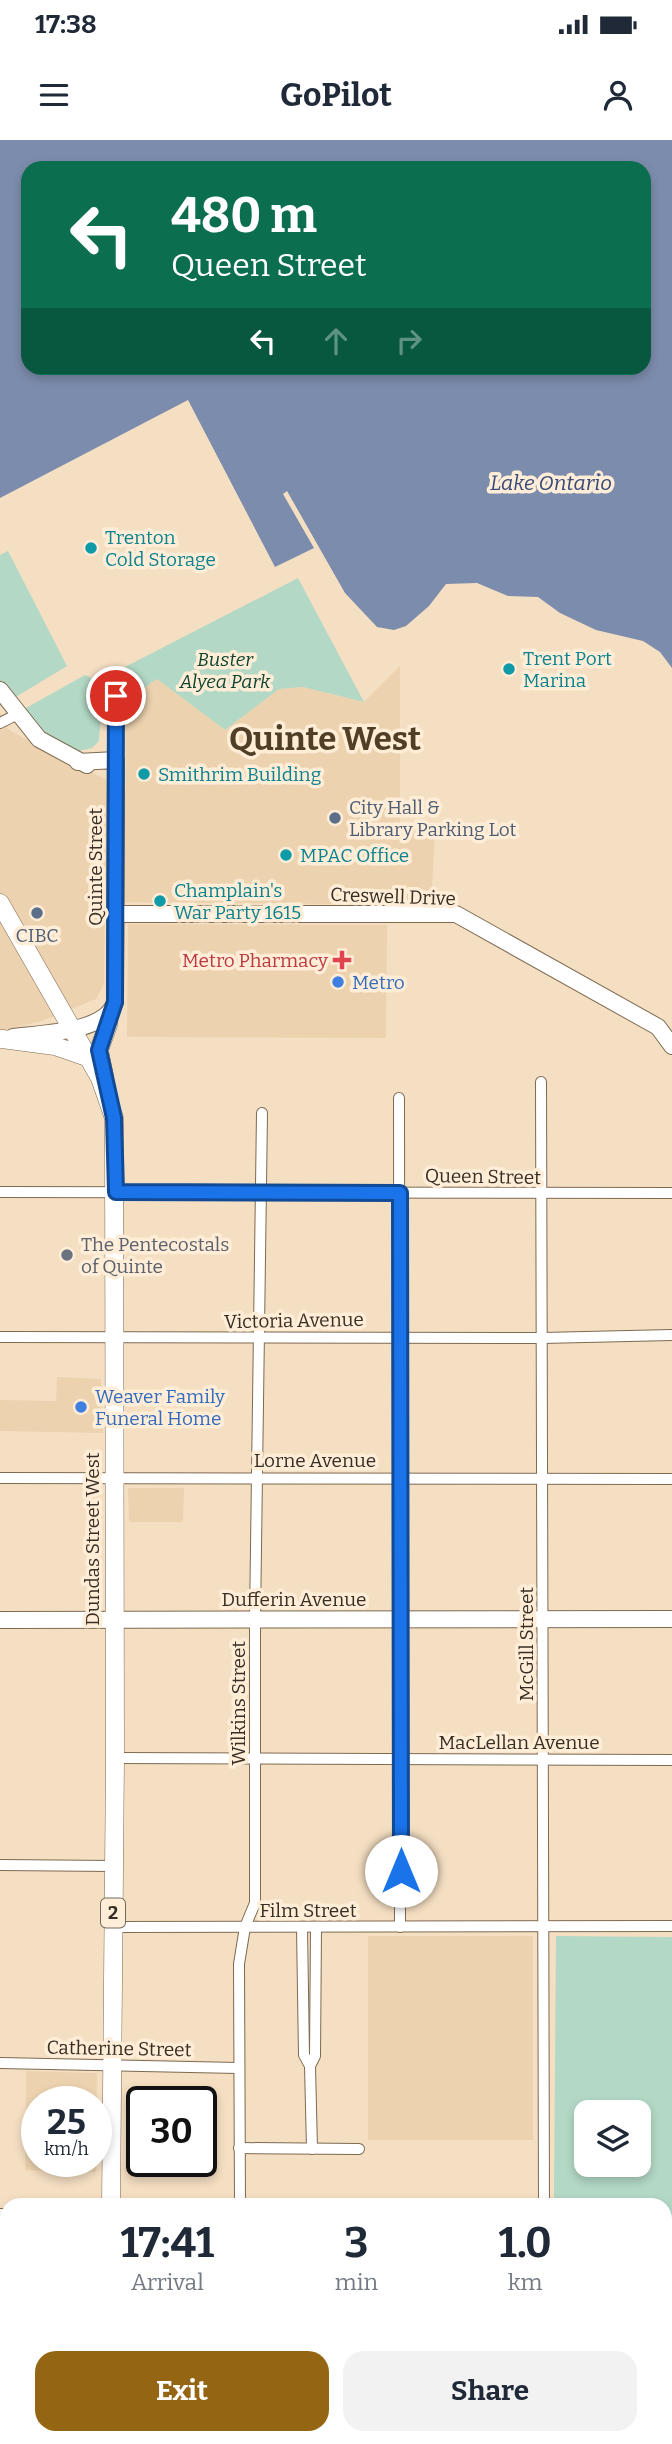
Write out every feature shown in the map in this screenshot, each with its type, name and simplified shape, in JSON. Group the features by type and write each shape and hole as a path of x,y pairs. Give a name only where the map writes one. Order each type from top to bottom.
{"main road":[{"name":"Dundas Street West","path":"0,903 107,1093 114,1118 115,1758 111,2198"},
{"path":"107,1093 99,1050 108,1026 108,1015"},
{"path":"1,1039 55,1046 87,1057"}],"street":[{"name":"Quinte Street","path":"108,1015 115,1002 116,675"},
{"path":"0,690 39,738 78,762 102,771 116,782"},
{"path":"0,723 18,714"},
{"path":"78,762 116,760"},
{"name":"Creswell Drive","path":"116,914 456,914 658,1027 672,1046"},
{"path":"1,1039 88,1026 108,1015"},
{"name":"McGill Street","path":"541,1082 545,1620 544,2198"},
{"path":"399,1098 402,1478 400,1927"},
{"name":"Wilkins Street","path":"240,2198 239,1964 245,1927 255,1903 258,1193 262,1113"},
{"name":"Queen Street","path":"0,1192 672,1194"},
{"name":"Victoria Avenue","path":"0,1336 542,1338 672,1335"},
{"name":"Lorne Avenue","path":"0,1478 672,1479"},
{"name":"Dufferin Avenue","path":"0,1620 672,1619"},
{"name":"MacLellan Avenue","path":"115,1758 672,1760"},
{"path":"0,1865 113,1866"},
{"name":"Film Street","path":"113,1927 672,1926"},
{"path":"302,1928 304,2055 310,2066 312,2149"},
{"path":"310,2066 315,2056 316,1928"},
{"name":"Catherine Street","path":"0,2063 238,2068"},
{"path":"239,2148 359,2149"}],"shaded area":[{"path":"400,666 400,828 435,832 431,905 105,902 104,984 96,999 42,1021 0,1031 0,712 9,730 126,790 125,667 140,690 157,679 225,730 279,689 303,687 364,702"},
{"path":"128,924 387,925 386,1038 127,1037"},
{"path":"57,1377 101,1379 103,1433 0,1431 0,1400 56,1401"},
{"path":"128,1488 184,1488 183,1522 129,1522"},
{"path":"368,1936 533,1936 533,2140 368,2140"},
{"path":"26,2071 97,2073 97,2086 26,2086"}],"green space":[{"path":"8,551 67,666 9,701 0,685 0,555"},
{"name":"Buster Alyea Park","path":"298,578 364,702 303,687 279,689 225,730 157,679 141,690 125,667"},
{"path":"85,675 93,679 101,694 99,741 92,748 74,752 38,728 26,708"},
{"path":"556,1936 672,1937 672,2198 554,2198"}],"water":[{"name":"Lake Ontario","path":"0,140 672,140 672,668 660,652 643,641 596,630 560,613 538,597 508,596 477,583 446,584 429,606 406,626 394,630 377,627 345,593 287,491 283,494 314,548 275,567 188,400 0,498"}],"place":[{"name":"Trenton Cold Storage","path":"91,548"},
{"name":"Trent Port Marina","path":"509,669"},
{"name":"Smithrim Building","path":"144,774"},
{"name":"City Hall & Library Parking Lot","path":"335,818"},
{"name":"MPAC Office","path":"286,855"},
{"name":"Champlain's War Party 1615","path":"160,901"},
{"name":"CIBC","path":"37,913"},
{"name":"Metro Pharmacy","path":"342,960"},
{"name":"Metro","path":"338,982"},
{"name":"The Pentecostals of Quinte","path":"67,1255"},
{"name":"Weaver Family Funeral Home","path":"81,1407"}],"district":[{"name":"Quinte West","path":"325,738"}],"route":[{"path":"116,696 115,1002 108,1015 108,1026 99,1043 99,1055 114,1118 116,1192 400,1193 401,1871"}]}
